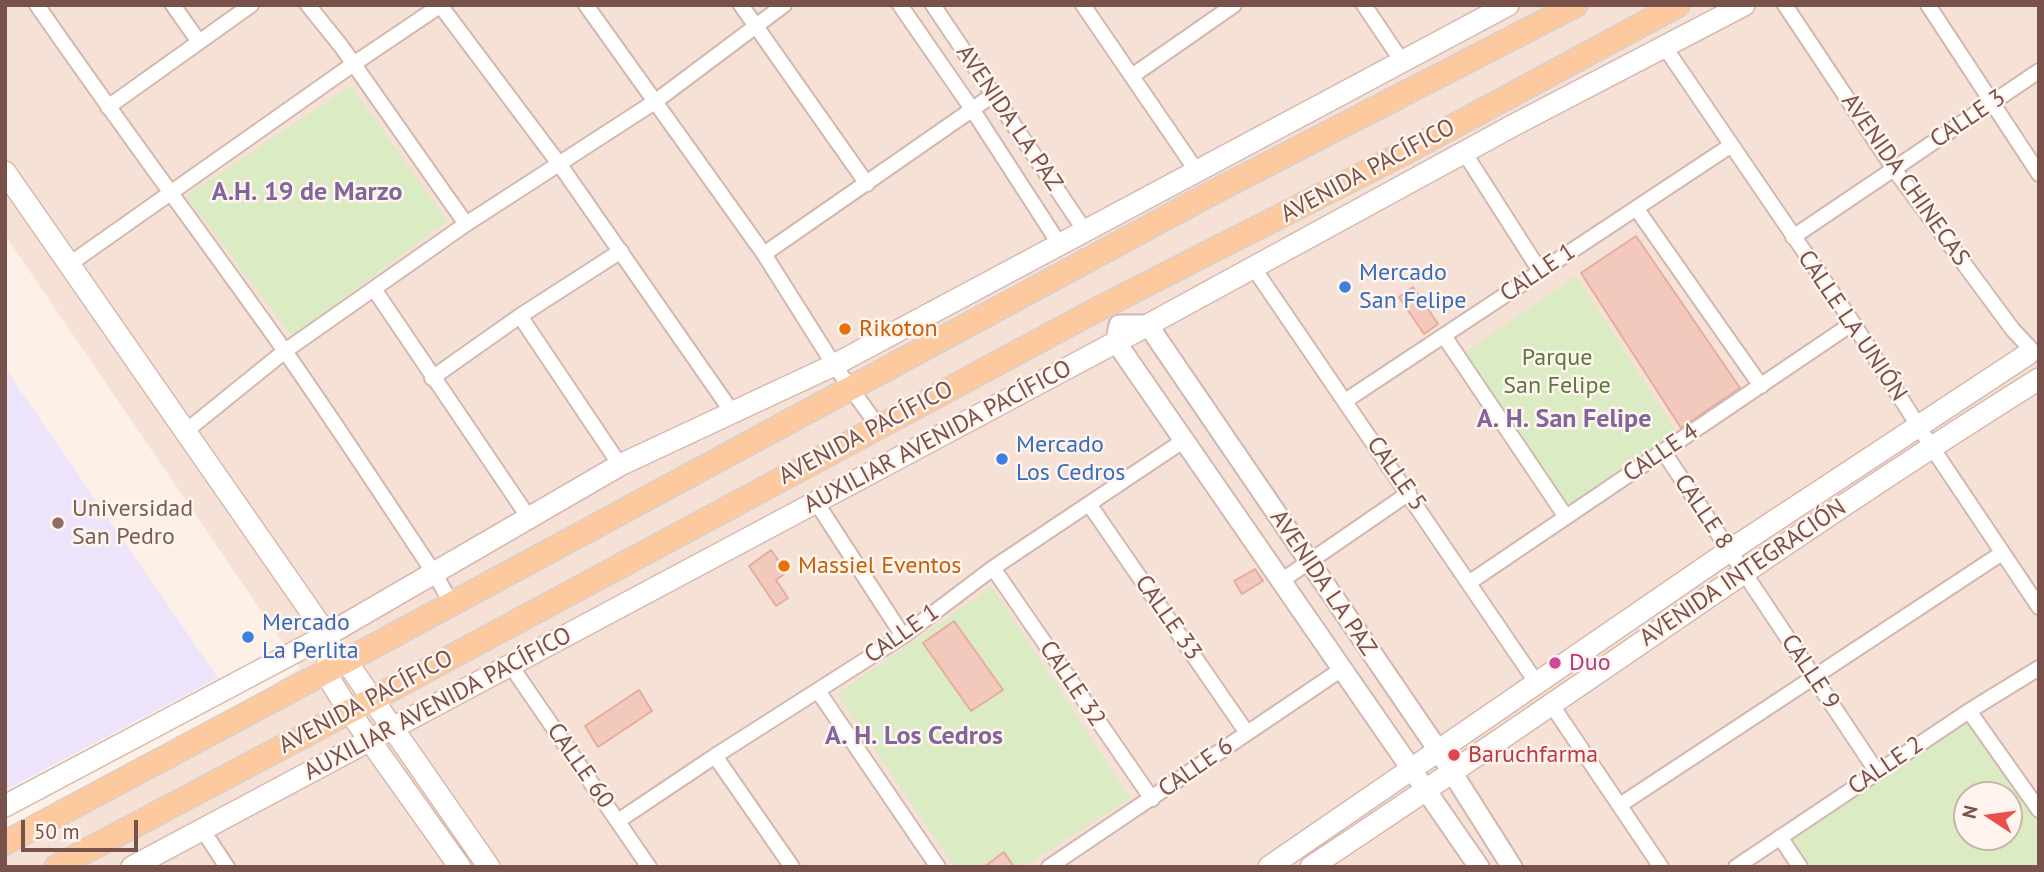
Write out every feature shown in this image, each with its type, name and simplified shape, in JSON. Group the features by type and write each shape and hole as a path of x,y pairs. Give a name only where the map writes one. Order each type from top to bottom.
{"main road":[{"path":"5,806 335,649 434,573 620,465 834,365 1507,5"},
{"name":"AVENIDA PACÍFICO","path":"5,843 325,673 335,649 452,604 1210,194 1576,5"},
{"name":"AVENIDA PACÍFICO","path":"56,867 1100,307 1404,153 1678,5"},
{"name":"AUXILIAR AVENIDA PACÍFICO","path":"132,867 816,502 1118,333 1148,325 1464,152 1744,5"},
{"path":"5,172 71,263 335,649 373,699 489,867"},
{"path":"2033,350 2026,359 2029,369 2039,378"},
{"path":"1269,867 1729,551 2033,350"},
{"name":"AVENIDA INTEGRACIÓN","path":"1311,867 1743,572 1931,446 2039,378"},
{"path":"325,673 460,867"}],"street":[{"path":"37,5 285,351 452,604"},
{"path":"173,5 199,42"},
{"path":"108,107 251,5"},
{"path":"308,5 341,47 466,224"},
{"path":"71,263 440,5 560,164 732,412"},
{"path":"586,5 764,254 834,365 878,426"},
{"path":"741,5 867,184"},
{"path":"186,431 285,351 466,224 656,101 785,5"},
{"path":"900,5 972,109 1060,245"},
{"name":"AVENIDA LA PAZ","path":"933,5 1085,231"},
{"path":"1083,5 1196,170"},
{"path":"1364,5 1401,60"},
{"name":"AVENIDA CHINECAS","path":"1785,5 1894,169 2012,330 2033,350"},
{"path":"1927,5 2039,174"},
{"path":"1132,76 1231,6"},
{"name":"CALLE LA UNIÓN","path":"1664,46 1853,323 1931,446 2039,607"},
{"name":"CALLE 3","path":"1793,237 2039,71"},
{"path":"764,254 993,95"},
{"name":"CALLE 1","path":"1345,401 1730,146"},
{"path":"1464,152 1540,271"},
{"path":"1636,208 1760,386"},
{"path":"432,378 520,316 621,251"},
{"name":"CALLE 5","path":"1253,267 1536,682"},
{"path":"374,289 529,518"},
{"path":"1100,307 1183,441 1479,867"},
{"path":"520,316 620,465"},
{"name":"CALLE 4","path":"1470,582 1853,323"},
{"name":"AVENIDA LA PAZ","path":"1148,325 1438,750 1512,867"},
{"path":"1444,336 1566,517"},
{"name":"CALLE 1","path":"618,821 902,636 993,568 1183,441"},
{"name":"CALLE 8","path":"1663,451 1743,572"},
{"path":"1281,581 1409,493"},
{"path":"816,502 902,636"},
{"name":"CALLE 33","path":"1088,504 1247,733"},
{"path":"1620,805 2002,553"},
{"name":"CALLE 32","path":"993,568 1152,799"},
{"name":"CALLE 9","path":"1743,572 1877,772"},
{"name":"CALLE 60","path":"511,666 649,867"},
{"name":"CALLE 2","path":"1736,867 1969,711 2039,668"},
{"name":"CALLE 6","path":"1054,865 1342,669"},
{"path":"818,691 938,867"},
{"path":"1551,704 1661,867"},
{"path":"1969,711 2039,810"},
{"path":"715,756 792,867"},
{"path":"202,830 227,867"},
{"path":"1780,837 1800,867"}],"shaded area":[{"path":"5,5 2039,5 2039,867 5,867 5,850 300,668 5,235"},
{"name":"Universidad San Pedro","path":"5,368 218,678 5,790"}],"green space":[{"path":"351,86 447,221 292,336 186,196"},
{"name":"Parque San Felipe","path":"1576,276 1677,433 1568,507 1463,354"},
{"path":"992,587 1130,798 1024,867 955,867 837,694"},
{"path":"1968,716 2012,781 1953,781 1953,851 2023,851 2023,797 2039,821 2039,867 1807,867 1790,841"}],"building":[{"path":"1636,236 1740,388 1681,428 1581,273"},
{"path":"1413,287 1438,324 1424,334 1399,297"},
{"path":"771,550 787,572 776,580 788,598 776,606 749,566"},
{"path":"1255,569 1263,581 1242,594 1234,581"},
{"path":"954,621 1003,690 971,711 923,643"},
{"path":"639,690 652,711 598,747 585,726"},
{"path":"1004,852 1014,867 984,867"}],"place":[{"name":"Mercado San Felipe","path":"1345,287"},
{"name":"Rikoton","path":"845,329"},
{"name":"Mercado Los Cedros","path":"1002,459"},
{"name":"Universidad San Pedro","path":"58,523"},
{"name":"Massiel Eventos","path":"784,566"},
{"name":"Mercado La Perlita","path":"248,637"},
{"name":"Duo","path":"1555,663"},
{"name":"Baruchfarma","path":"1454,755"}],"district":[{"name":"A.H. 19 de Marzo","path":"307,193"},
{"name":"A. H. San Felipe","path":"1564,420"},
{"name":"A. H. Los Cedros","path":"914,737"}]}
